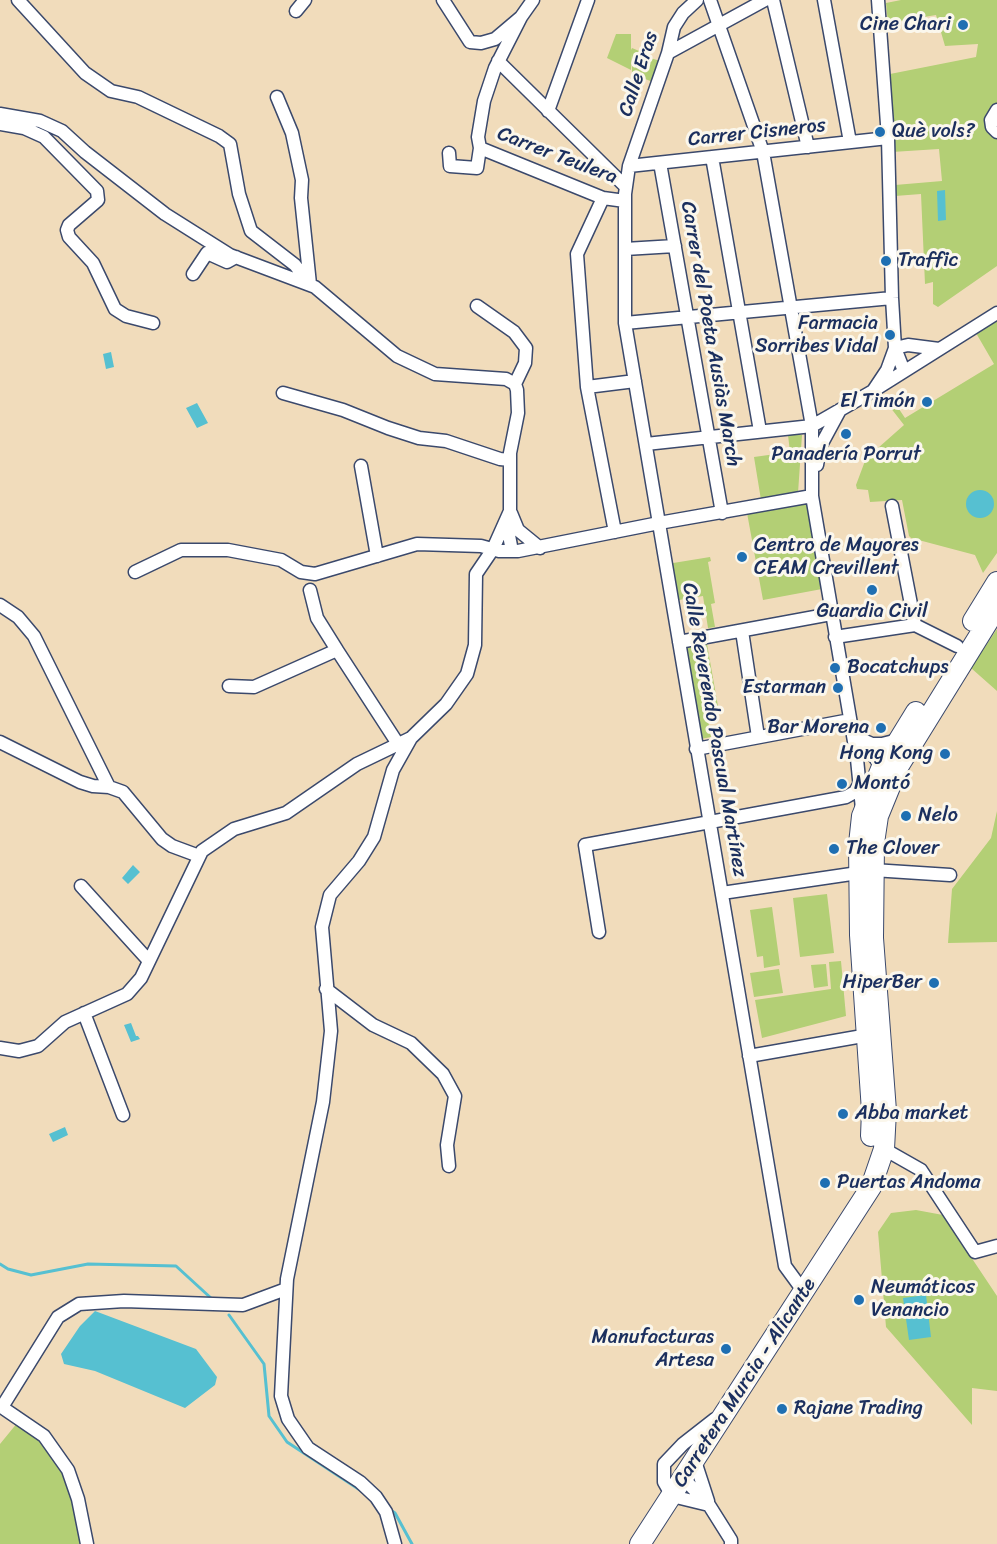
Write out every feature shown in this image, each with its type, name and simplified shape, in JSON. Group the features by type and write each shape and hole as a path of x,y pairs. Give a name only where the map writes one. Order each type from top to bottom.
{"highway":[{"path":"848,1221 864,1186 871,1147 872,1111 863,1045 865,871 870,816 898,740 997,582"},
{"path":"889,768 997,607"},
{"path":"848,1221 871,1187 884,1149 886,1111 873,938 865,871"},
{"name":"Carretera Murcia - Alicante","path":"640,1544 848,1221"}],"street":[{"path":"18,0 85,73 111,91 138,97 219,136 230,144 239,194 251,231 296,265 310,285"},
{"path":"296,11 304,0"},
{"path":"442,0 470,42 481,43 495,39 521,18"},
{"path":"448,153 450,166 477,168 484,101 498,62 533,0"},
{"path":"548,111 588,0"},
{"name":"Calle Eras","path":"629,166 668,52 674,27 683,13 697,0"},
{"path":"710,0 763,152 812,426 820,447"},
{"path":"668,52 765,0"},
{"path":"773,0 808,147"},
{"path":"824,0 850,142"},
{"path":"878,0 888,138 892,298 896,348 904,371"},
{"path":"498,62 626,187"},
{"path":"277,97 292,133 302,180 301,198 310,285"},
{"path":"997,110 991,120 992,127 997,132"},
{"path":"0,114 40,121 62,131 85,152 165,214 236,257 310,285 343,309 398,356 435,374 506,379 515,384 518,390 518,413 510,460 508,530 515,551"},
{"path":"0,124 24,128 44,137 97,191 98,200 69,225 69,237 93,263 115,309 126,316 153,323"},
{"name":"Carrer Cisneros","path":"629,166 888,138"},
{"name":"Carrer Teulera","path":"479,145 603,198 625,201"},
{"path":"712,157 760,431"},
{"name":"Carrer del Poeta Ausiàs March","path":"660,163 722,513"},
{"name":"Calle Reverendo Pascual Martínez","path":"629,166 625,201 625,323 785,1266 804,1292"},
{"path":"603,198 577,254 587,387 615,532"},
{"path":"625,249 675,246"},
{"path":"193,274 207,253 227,262 236,257"},
{"path":"625,323 892,298"},
{"path":"477,306 514,332 526,348 525,363 515,384"},
{"path":"646,444 812,426 873,391 997,313"},
{"path":"896,348 908,345 940,349"},
{"path":"873,391 887,370 896,348"},
{"path":"587,387 635,381"},
{"path":"283,393 343,410 419,438 446,441 500,459 510,460"},
{"path":"812,496 820,447 840,410"},
{"path":"812,426 812,496 860,783 870,816"},
{"path":"361,466 377,556"},
{"path":"135,572 181,550 228,550 281,560 302,572 315,574 417,544 481,546 515,551 540,548 659,523 812,496"},
{"path":"892,506 915,624"},
{"path":"510,511 518,531 515,551"},
{"path":"395,1544 386,1512 376,1497 360,1482 308,1448 288,1419 281,1396 286,1289 323,1102 331,1031 322,927 330,895 359,861 374,837 393,770 411,738 446,704 467,674 475,645 476,574 493,549 510,511"},
{"path":"518,531 540,548"},
{"path":"310,591 317,618 398,744"},
{"path":"0,605 18,617 34,636 109,787"},
{"path":"679,642 831,614"},
{"path":"836,638 915,624 957,646"},
{"path":"742,631 758,737"},
{"path":"229,686 254,687 337,650"},
{"path":"850,720 862,740 889,768"},
{"path":"696,748 850,720"},
{"path":"0,1048 19,1051 38,1046 65,1022 127,994 141,978 199,856 213,841 234,829 286,813 357,764 411,738"},
{"path":"862,740 872,744 898,740"},
{"path":"0,742 80,782 117,789 128,797 166,843 199,856"},
{"path":"857,759 872,771 889,768"},
{"path":"599,933 585,845 846,797 855,792 860,783"},
{"path":"722,893 865,871 950,875"},
{"path":"81,886 149,961"},
{"path":"326,989 373,1025 411,1043 443,1074 455,1096 447,1145 449,1166"},
{"path":"84,1012 123,1115"},
{"path":"749,1056 863,1045"},
{"path":"884,1149 921,1170 975,1252 997,1246"},
{"path":"87,1544 78,1498 68,1470 44,1436 1,1406 58,1317 79,1304 124,1301 243,1305 286,1289"},
{"path":"709,1505 672,1496 664,1482 664,1464 683,1444 709,1425 730,1403"},
{"path":"694,1458 709,1505 731,1544"},
{"path":"683,1478 709,1505"}],"green space":[{"path":"901,0 997,0 997,266 938,307 933,304 933,282 925,284 921,194 895,196 895,185 942,181 939,149 892,152 890,74 976,57 978,44 945,46 936,15 888,23 886,3"},
{"path":"616,34 631,34 631,50 632,48 644,53 644,56 660,61 653,82 632,74 632,53 631,70 607,58"},
{"path":"997,321 997,553 983,573 975,555 911,538 902,500 870,502 868,490 857,489 856,485 865,461 874,452 872,449 875,446 878,448 904,425 890,407 895,403 905,418 994,364 976,333"},
{"path":"788,435 802,435 798,493 761,500 754,457 790,452"},
{"path":"806,501 822,589 763,600 747,513"},
{"path":"710,557 711,561 708,562 715,603 711,604 715,627 708,628 703,596 673,601 667,564"},
{"path":"997,629 997,691 971,668"},
{"path":"707,644 719,712 707,714 711,737 701,739 685,648"},
{"path":"997,811 997,942 948,943 952,889 991,838"},
{"path":"827,894 834,953 800,957 793,898"},
{"path":"772,907 780,965 764,968 763,956 757,957 750,910"},
{"path":"841,961 846,1016 762,1038 755,1000 831,989 829,962"},
{"path":"826,964 828,986 814,988 811,965"},
{"path":"779,969 783,993 754,997 750,973"},
{"path":"916,1210 943,1215 997,1296 997,1391 972,1388 972,1425 886,1327 878,1232 891,1213"},
{"path":"18,1422 31,1431 62,1468 74,1497 80,1544 0,1544 0,1444"}],"water":[{"path":"945,190 946,220 938,221 937,191"},
{"path":"111,352 114,367 106,369 103,354"},
{"path":"197,403 208,423 197,428 186,408"},
{"path":"980,490 990,494 994,504 990,514 980,518 970,514 966,504 970,494"},
{"path":"133,865 140,872 128,884 122,878"},
{"path":"131,1023 136,1036 140,1039 131,1042 124,1025"},
{"path":"65,1127 68,1135 53,1142 49,1134"},
{"path":"926,1295 931,1337 909,1340 903,1298"},
{"path":"95,1311 196,1349 217,1377 215,1385 185,1408 95,1371 64,1364 61,1354 80,1326"}],"waterway":[{"path":"0,1264 8,1269 31,1275 88,1264 176,1266 212,1299"},
{"path":"229,1315 264,1364 269,1416 287,1442 363,1492"},
{"path":"389,1509 395,1513 412,1544"}],"place":[{"name":"Cine Chari","path":"963,25"},
{"name":"Què vols?","path":"880,132"},
{"name":"Traffic","path":"886,261"},
{"name":"Farmacia Sorribes Vidal","path":"890,335"},
{"name":"El Timón","path":"927,402"},
{"name":"Panadería Porrut","path":"846,434"},
{"name":"Centro de Mayores CEAM Crevillent","path":"742,557"},
{"name":"Guardia Civil","path":"872,590"},
{"name":"Bocatchups","path":"835,668"},
{"name":"Estarman","path":"838,688"},
{"name":"Bar Morena","path":"881,728"},
{"name":"Hong Kong","path":"945,754"},
{"name":"Montó","path":"842,784"},
{"name":"Nelo","path":"906,816"},
{"name":"The Clover","path":"834,849"},
{"name":"HiperBer","path":"934,983"},
{"name":"Abba market","path":"843,1114"},
{"name":"Puertas Andoma","path":"825,1183"},
{"name":"Neumáticos Venancio","path":"859,1300"},
{"name":"Manufacturas Artesa","path":"726,1349"},
{"name":"Rajane Trading","path":"782,1409"}]}
